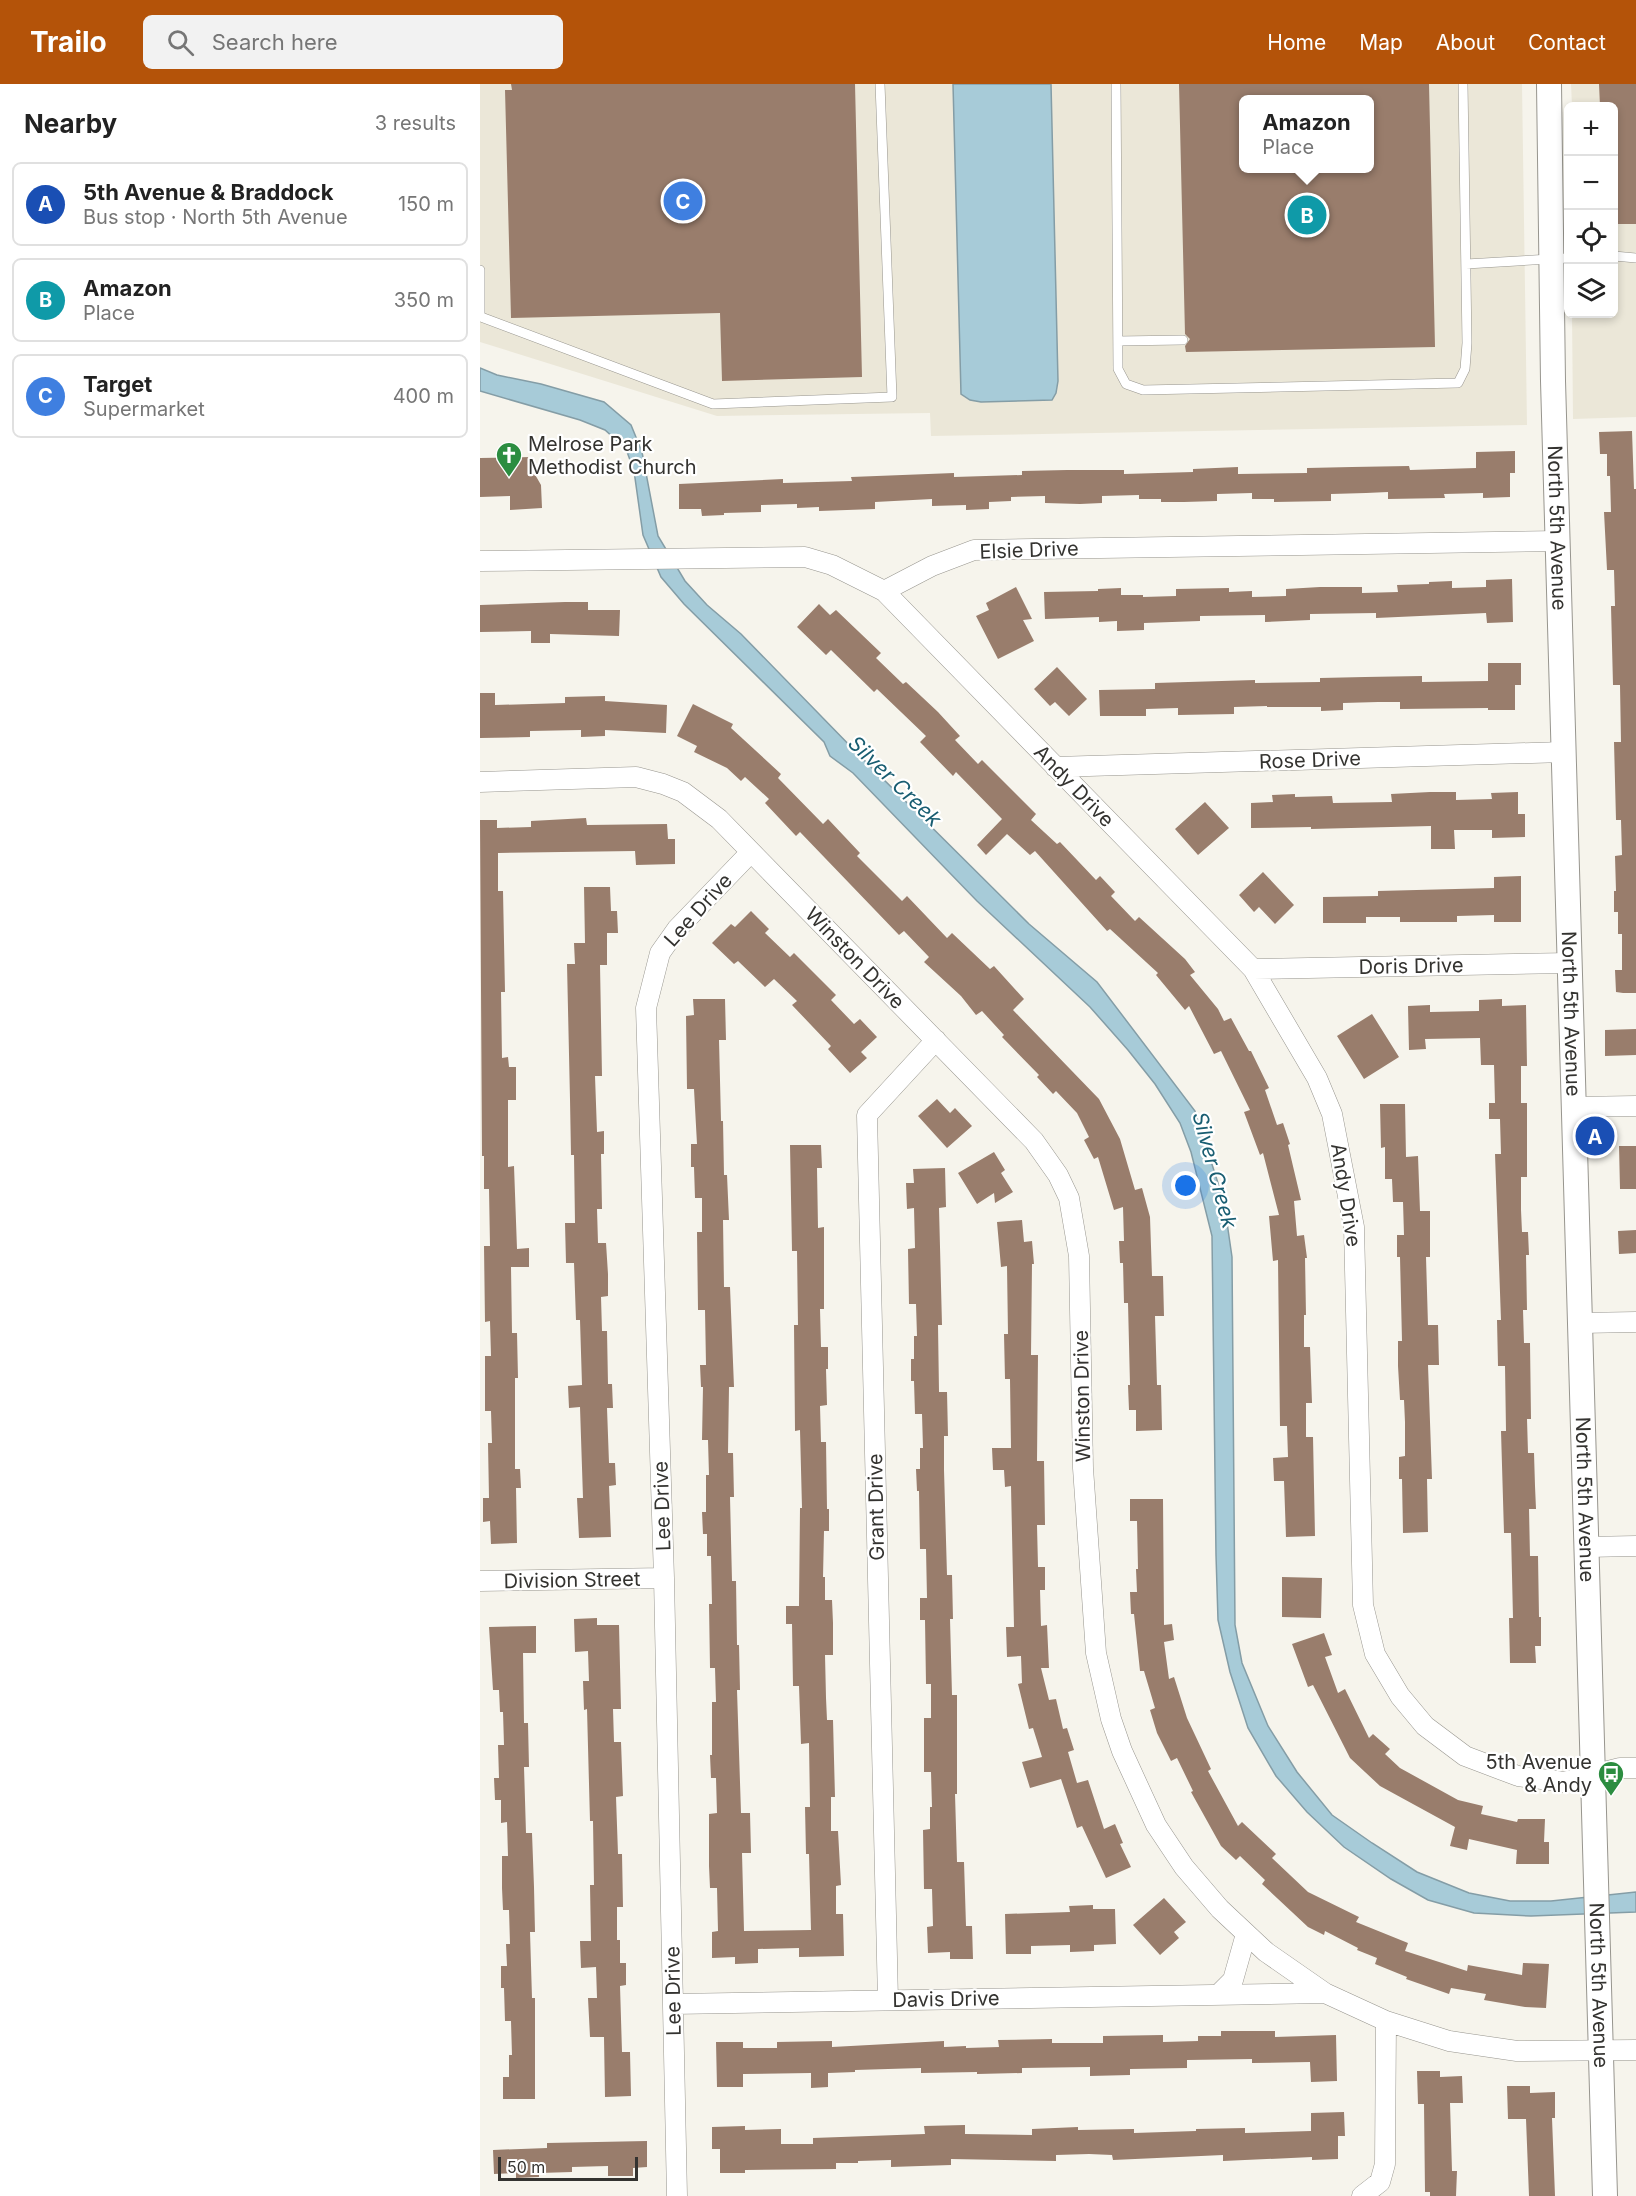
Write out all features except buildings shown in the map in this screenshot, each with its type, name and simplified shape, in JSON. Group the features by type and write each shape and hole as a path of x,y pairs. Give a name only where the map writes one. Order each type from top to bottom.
{"street":[{"name":"North 5th Avenue","path":"1549,84 1560,258 1558,541 1605,2196"},
{"name":"Elsie Drive","path":"884,591 932,566 974,550 1558,541"},
{"path":"480,561 805,557 832,565 884,591"},
{"name":"Andy Drive","path":"884,591 1253,969 1317,1077 1332,1114 1354,1227 1363,1605 1375,1654 1400,1696 1412,1712 1441,1739 1466,1756 1518,1776 1564,1782 1620,1768 1636,1768"},
{"name":"Rose Drive","path":"1055,767 1564,752"},
{"name":"Winston Drive","path":"480,782 636,777 683,792 719,819 936,1040 1034,1141 1058,1175 1069,1198 1079,1256 1083,1468 1096,1653 1103,1688 1122,1751 1156,1825 1184,1867 1220,1909 1266,1952 1325,1993 1386,2021 1449,2041 1517,2051 1636,2050"},
{"name":"Lee Drive","path":"677,2196 664,1578 646,1008 660,953 677,929 751,852"},
{"name":"Doris Drive","path":"1253,969 1570,963"},
{"name":"Grant Drive","path":"888,2000 867,1115 936,1040"},
{"path":"1574,1107 1636,1106"},
{"path":"1580,1323 1636,1322"},
{"path":"1586,1547 1636,1546"},
{"name":"Division Street","path":"480,1581 664,1578"},
{"path":"1219,1994 1233,1980 1246,1934"},
{"name":"Davis Drive","path":"673,2004 1325,1993"},
{"path":"1362,2196 1380,2182 1385,2163 1386,2021"}],"lane":[{"path":"480,270 481,317 713,404 892,397 880,84"},
{"path":"1116,84 1118,369 1126,384 1143,390 1458,383 1465,369 1467,343 1463,84"},
{"path":"1618,256 1636,258"},
{"path":"1466,264 1560,258"},
{"path":"1118,341 1184,340"}],"shaded area":[{"path":"480,84 1522,84 1527,425 931,436 930,413 717,416 480,342"},
{"path":"1571,84 1636,84 1636,417 1573,419 1572,318 1618,318 1618,102 1572,102"}],"water":[{"path":"953,84 1051,84 1058,381 1052,400 981,402 970,400 961,394"},
{"path":"480,368 497,375 541,384 604,402 631,425 642,452 658,536 685,581 707,605 741,634 1029,924 1097,982 1195,1111 1224,1202 1232,1257 1235,1625 1242,1663 1268,1726 1297,1772 1332,1815 1417,1872 1469,1893 1510,1901 1551,1901 1636,1892 1636,1912 1531,1916 1474,1913 1428,1900 1391,1879 1344,1847 1307,1812 1276,1776 1248,1728 1230,1672 1218,1620 1212,1236 1191,1152 1180,1123 1155,1084 1090,1007 977,901 853,773 830,756 824,742 684,604 661,577 643,535 634,471 626,449 605,430 580,420 480,391"}],"place":[{"name":"Target","path":"683,201"},
{"name":"Amazon","path":"1307,215"},
{"name":"Melrose Park Methodist Church","path":"509,478"},
{"name":"5th Avenue & Braddock","path":"1595,1136"},
{"name":"5th Avenue & Andy","path":"1611,1797"}],"water label":[{"name":"Silver Creek","path":"895,781"},
{"name":"Silver Creek","path":"1215,1170"}]}
